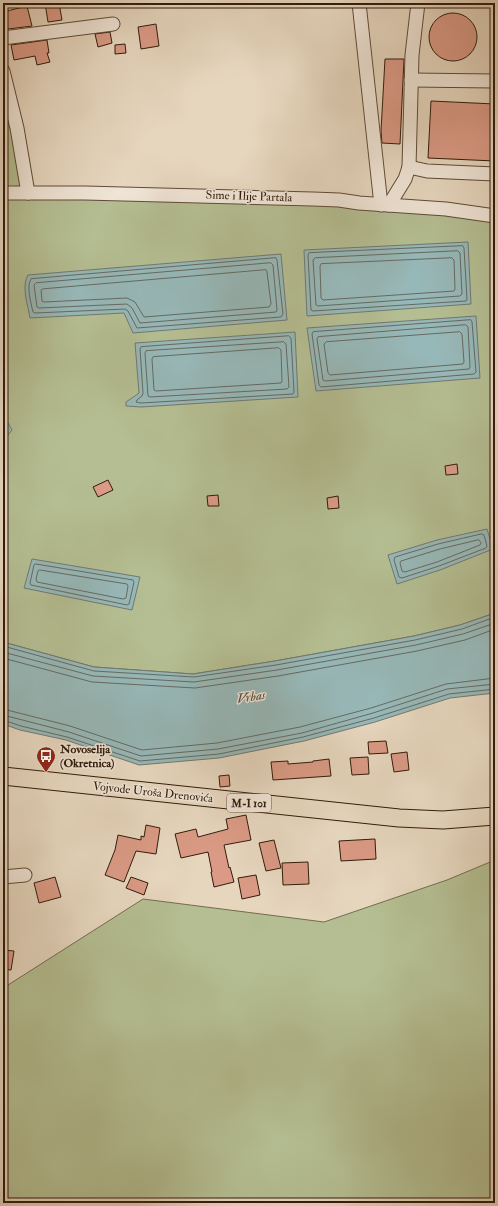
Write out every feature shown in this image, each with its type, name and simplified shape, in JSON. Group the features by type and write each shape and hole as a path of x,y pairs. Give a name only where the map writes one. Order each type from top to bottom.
{"main road":[{"name":"Vojvode Uroša Drenovića","path":"3,776 400,818 450,820 495,816"}],"street":[{"path":"359,3 385,205"},
{"path":"385,205 405,179 409,167 412,56 418,3"},
{"path":"3,38 113,24"},
{"path":"3,71 17,128 28,193"},
{"path":"411,80 495,81"},
{"path":"409,167 427,171 495,174"},
{"name":"Sime i Ilije Partala","path":"3,193 124,193 279,197 339,200 446,209 495,216"},
{"path":"3,877 25,875"}],"green space":[{"path":"3,71 28,193 211,195 495,216 495,613 460,625 414,636 193,674 94,667 3,642"},
{"path":"495,860 495,1203 3,1203 3,980 8,985 143,899 324,922 447,880"}],"water":[{"path":"468,242 471,304 307,316 304,250"},
{"path":"281,254 287,320 133,333 124,313 30,318 25,290 28,275"},
{"path":"476,316 480,378 316,391 307,328"},
{"path":"295,332 298,397 141,407 126,406 126,402 139,393 135,343"},
{"path":"3,414 12,430 3,441"},
{"path":"487,529 493,549 440,570 397,584 388,555 437,540"},
{"path":"32,559 140,577 132,610 24,588"},
{"name":"Vrbas","path":"495,613 495,693 450,698 375,722 304,741 219,758 139,765 66,740 20,730 3,724 3,642 94,667 193,674 414,636 460,625"}],"building":[{"path":"45,3 59,3 62,20 48,22"},
{"path":"27,6 32,26 8,29 7,26 3,27 3,12"},
{"path":"448,13 458,13 467,17 473,23 476,28 476,46 467,57 458,61 448,61 439,57 433,51 429,42 429,32 433,23 439,17"},
{"path":"156,24 159,46 141,49 138,27"},
{"path":"110,32 112,43 98,47 95,34"},
{"path":"47,40 49,53 47,53 50,62 37,65 35,56 14,60 11,45"},
{"path":"125,44 126,53 115,54 115,45"},
{"path":"385,59 404,59 400,144 382,143 381,131"},
{"path":"431,101 495,104 495,161 428,158"},
{"path":"457,464 458,474 446,475 445,466"},
{"path":"108,480 113,490 98,497 93,487"},
{"path":"218,495 219,506 208,506 207,496"},
{"path":"338,496 339,508 328,509 327,498"},
{"path":"386,741 388,753 369,754 368,742"},
{"path":"407,752 409,770 394,772 391,754"},
{"path":"368,757 369,774 352,775 350,758"},
{"path":"329,759 331,776 273,780 271,762 288,761 288,764"},
{"path":"229,775 230,786 220,787 219,776"},
{"path":"246,815 251,840 224,845 234,882 214,887 208,852 181,858 175,834 196,829 198,837 228,829 226,819"},
{"path":"146,825 160,828 156,854 136,851 124,882 105,875 115,850 118,835 141,840 141,836 144,837"},
{"path":"375,839 376,859 341,861 339,841"},
{"path":"274,840 281,868 266,871 259,843"},
{"path":"308,862 309,884 283,885 282,863"},
{"path":"256,875 260,895 242,899 238,878"},
{"path":"55,877 61,897 39,903 34,883"},
{"path":"131,877 148,883 144,895 126,888"},
{"path":"3,950 14,951 11,970 3,969"}],"place":[{"name":"Novoselija (Okretnica)","path":"46,773"}]}
